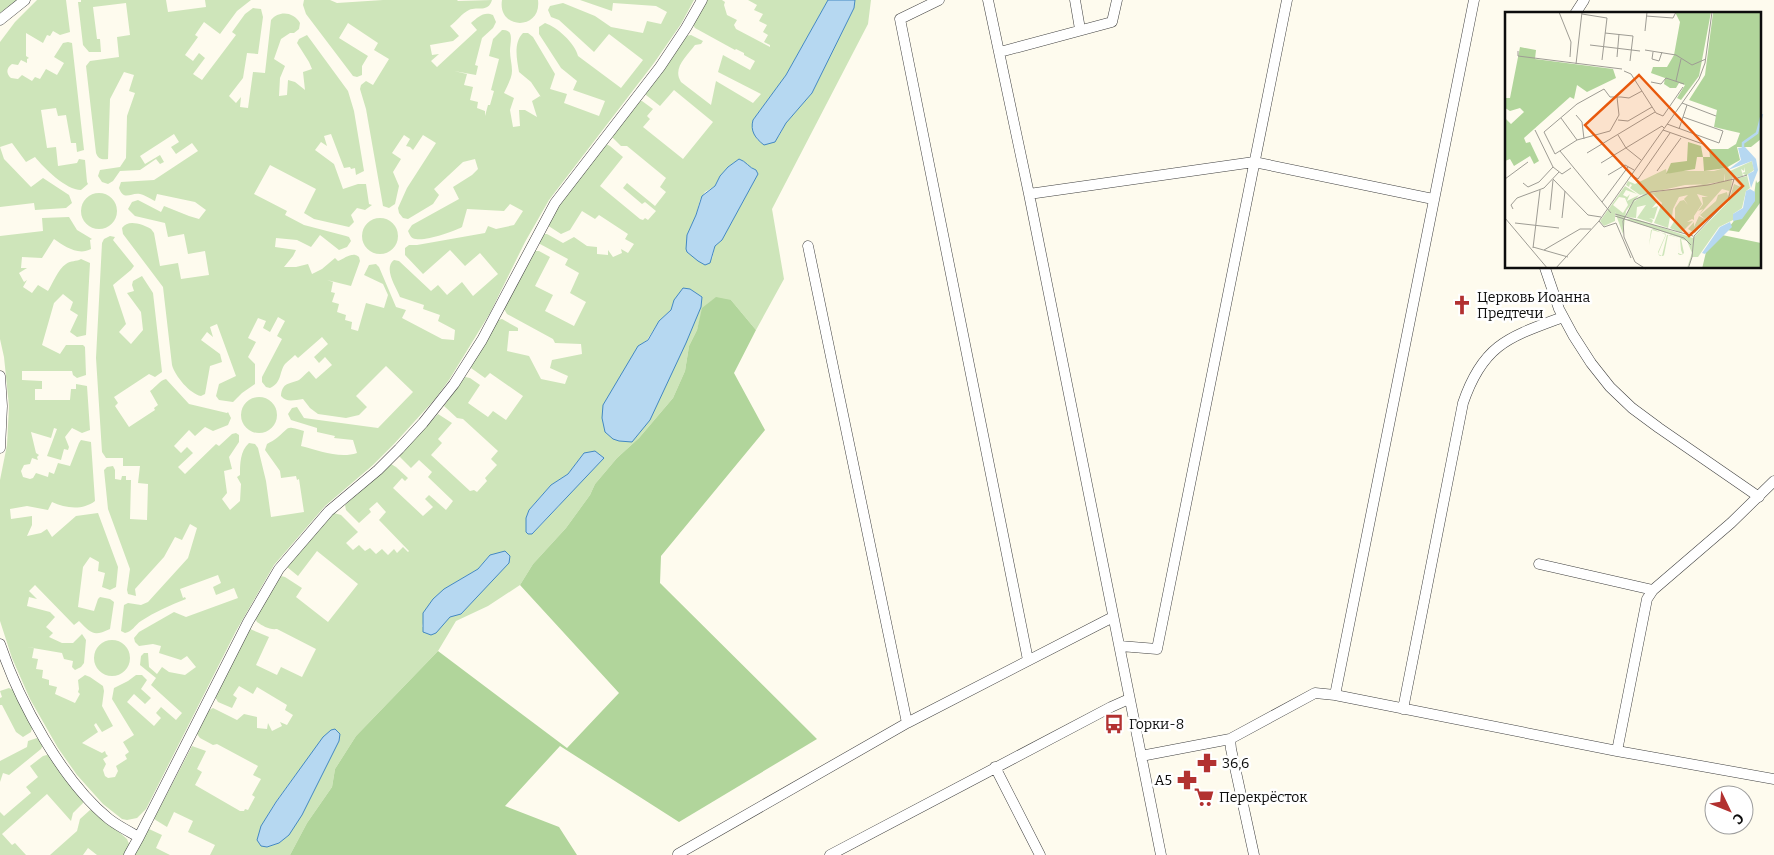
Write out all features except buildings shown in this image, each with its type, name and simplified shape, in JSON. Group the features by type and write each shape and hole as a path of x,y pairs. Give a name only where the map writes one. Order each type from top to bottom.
{"street":[{"path":"0,20 25,0"},
{"path":"129,855 248,622 279,569 314,527 391,456 445,397 482,340 554,203 660,67 702,0"},
{"path":"939,0 900,20 1028,660"},
{"path":"988,0 1029,194 1161,855"},
{"path":"1075,0 1080,29"},
{"path":"1000,52 1080,29 1112,22 1117,0"},
{"path":"1120,646 1157,649 1287,0"},
{"path":"1335,695 1474,0"},
{"path":"1576,12 1584,0"},
{"path":"0,29 16,8"},
{"path":"1029,194 1254,162 1433,199"},
{"path":"808,246 908,722"},
{"path":"1545,269 1563,317 1591,363 1610,387 1632,408 1759,497"},
{"path":"1403,709 1463,403 1468,387 1484,360 1507,340 1563,317"},
{"path":"0,376 2,406 0,448"},
{"path":"1617,751 1648,599 1653,590 1732,524 1774,481"},
{"path":"1539,564 1653,590"},
{"path":"678,854 908,722 1113,617"},
{"path":"0,644 27,708 43,737 62,765 98,809 118,825 139,837"},
{"path":"1141,756 1230,739 1315,693 1335,695 1617,751 1774,779"},
{"path":"830,855 995,767 1129,699"},
{"path":"1230,739 1254,855"},
{"path":"995,767 1040,855"}],"green space":[{"path":"0,0 17,0 0,13"},
{"path":"37,0 66,0 70,32 60,35 53,31 50,36 47,35 43,43 26,33 26,56 29,58 27,63 21,60 18,65 12,64 8,69 8,73 11,78 18,79 22,75 32,81 35,77 40,79 46,69 57,75 64,63 54,57 63,43 72,43 84,150 77,152 76,143 71,143 66,115 58,116 56,108 41,110 47,148 56,147 58,166 77,163 79,159 85,160 88,184 81,190 75,189 62,182 35,157 26,162 12,143 0,147 0,42 15,22"},
{"path":"81,0 166,0 168,12 206,7 205,0 251,0 237,11 220,34 204,22 195,35 198,37 185,55 193,61 199,53 205,58 193,74 202,80 236,35 232,32 245,14 253,8 261,9 263,17 258,54 247,53 243,78 229,96 236,103 241,97 240,107 248,108 253,72 265,73 271,20 282,14 294,16 300,23 299,29 281,39 274,59 285,66 280,78 279,96 287,95 288,80 295,82 305,90 303,72 312,69 297,43 299,39 307,35 348,91 354,111 364,171 356,175 355,168 344,168 331,134 324,136 327,146 321,142 315,150 334,164 343,189 358,184 366,184 369,204 372,205 365,210 357,208 351,215 354,222 349,227 314,219 304,213 316,189 270,165 254,194 287,211 285,215 304,225 349,237 351,241 347,247 339,250 320,235 311,247 297,240 276,238 275,247 296,250 284,267 308,264 312,274 322,269 335,258 338,261 357,255 360,261 351,286 327,280 333,282 331,292 335,293 332,302 339,304 337,312 346,315 345,320 352,322 351,329 358,331 366,303 384,308 388,295 383,284 364,275 369,265 376,264 396,307 406,310 402,318 442,339 454,340 455,330 438,321 440,315 423,309 424,305 400,297 391,278 391,263 394,260 399,261 431,291 438,285 447,295 462,282 473,296 498,274 480,253 465,266 450,250 423,274 405,255 405,248 409,245 485,233 488,226 496,229 514,225 523,211 510,204 504,211 467,209 462,227 433,237 412,238 408,231 412,225 459,199 453,187 478,169 475,159 463,162 434,189 439,195 433,204 408,219 403,218 398,208 407,188 436,143 423,135 413,150 406,146 410,139 404,135 392,153 401,159 393,172 399,186 395,204 389,208 383,206 366,109 360,89 361,85 366,81 373,85 389,59 374,50 378,43 348,23 339,38 368,56 362,66 362,75 353,76 306,14 303,5 304,0 330,0 337,3 383,0 492,0 485,8 466,11 450,26 459,36 453,41 430,45 432,55 439,54 431,61 437,67 477,30 471,23 484,14 493,15 496,22 493,28 482,38 475,65 478,66 476,75 454,71 467,74 464,85 473,87 470,100 478,102 477,108 485,111 485,116 494,91 491,90 499,59 489,56 493,39 502,30 509,32 511,37 512,71 504,93 514,98 510,110 513,127 520,126 519,110 525,110 537,117 532,101 541,97 531,82 519,72 517,47 523,33 528,33 533,37 555,74 550,89 567,94 564,103 599,116 605,101 573,90 577,81 561,68 539,34 539,27 545,23 560,32 573,46 578,56 621,88 643,60 609,34 594,52 559,20 551,17 548,10 550,6 563,3 595,16 611,27 643,33 647,21 661,24 667,12 656,6 613,3 612,11 580,0 694,0 681,24 654,63 549,200 525,242 490,313 449,380 435,399 373,465 325,506 274,565 236,631 146,809 137,818 122,819 103,804 77,775 58,748 30,699 12,658 0,621 0,480 7,445 9,406 4,357 0,339 0,236 43,231 42,218 69,217 77,230 92,239 90,240 91,249 86,251 76,251 54,239 42,258 22,257 21,268 27,268 19,273 24,282 27,280 23,287 32,293 38,285 48,291 63,266 68,263 81,259 90,263 86,335 77,337 70,332 78,315 70,310 73,302 63,294 54,303 42,345 60,354 66,345 83,345 85,347 86,375 77,378 73,375 72,371 22,371 22,380 42,381 42,389 35,389 35,400 70,400 71,389 76,389 76,384 87,386 90,430 82,433 72,428 65,437 69,447 68,450 64,449 61,460 47,456 57,429 54,428 51,438 31,432 36,453 39,455 37,457 38,460 32,458 30,464 24,465 21,471 23,477 30,479 36,473 48,477 49,472 54,474 58,463 70,466 81,440 91,442 95,501 79,507 62,506 52,502 48,510 27,506 10,509 11,519 32,516 32,525 27,536 41,533 47,529 52,537 76,516 98,513 118,567 116,587 110,590 102,587 105,573 98,571 99,562 90,557 83,567 78,607 94,611 100,597 114,602 110,629 96,633 79,621 74,625 35,585 29,591 37,599 29,597 27,606 50,612 55,617 46,627 53,633 49,637 62,643 73,643 82,634 86,640 84,663 75,670 72,667 73,661 64,659 62,653 34,648 32,658 38,659 36,669 43,670 42,678 49,680 49,685 57,687 55,694 75,703 80,694 78,692 78,680 85,675 103,686 102,706 113,726 102,732 96,723 94,725 98,732 82,743 102,753 105,751 108,756 103,759 106,764 103,770 105,776 108,778 115,777 118,771 116,766 127,759 125,755 129,752 123,742 134,735 112,699 114,688 136,675 142,675 147,680 141,689 151,698 145,704 134,694 127,702 154,726 161,718 156,713 161,707 176,720 182,713 151,685 156,678 140,665 141,656 144,653 148,653 149,667 157,674 162,667 169,672 185,675 196,667 187,656 181,660 159,653 161,646 153,644 139,646 134,638 139,632 174,612 186,617 238,598 234,588 216,595 213,587 221,583 218,575 180,589 183,598 185,597 186,599 168,606 141,621 132,630 125,633 121,631 124,605 128,603 141,605 148,602 188,558 197,528 190,524 182,540 175,537 164,557 135,589 136,596 128,594 130,569 108,509 104,470 107,467 113,466 115,479 121,480 122,476 126,476 126,480 131,480 130,519 147,520 148,484 138,483 140,466 123,466 123,458 106,458 102,452 96,358 102,243 104,239 110,236 115,237 113,240 134,266 113,285 126,324 119,332 131,344 143,330 141,312 127,293 134,291 133,281 142,276 153,293 162,372 155,377 149,374 114,397 118,403 115,406 129,427 155,410 154,408 158,405 150,391 166,379 189,404 228,412 231,418 228,425 213,431 205,427 195,436 189,430 174,446 181,453 187,447 193,453 178,467 185,474 216,444 219,446 232,434 236,433 239,435 239,442 229,457 232,469 224,471 227,493 222,499 230,510 240,501 241,484 237,477 240,475 242,454 249,443 255,444 258,448 266,481 271,517 304,512 299,479 297,480 296,476 281,478 280,471 265,450 267,444 287,429 304,431 301,446 321,452 343,455 357,453 353,440 334,438 335,436 317,432 317,428 291,420 288,414 292,408 297,407 304,418 378,428 413,392 386,366 356,396 367,407 359,415 346,418 318,414 303,399 286,400 281,396 285,386 299,380 309,371 316,379 332,365 325,357 319,363 314,357 328,344 322,337 298,358 295,355 287,362 277,383 270,388 266,387 262,382 262,377 282,339 277,336 285,321 278,317 270,332 263,328 266,321 258,318 248,338 256,342 248,357 255,364 255,384 233,402 219,400 216,396 219,384 236,376 217,324 210,327 213,337 207,332 201,340 220,354 222,362 210,366 205,394 197,395 183,384 172,365 163,287 123,234 122,228 131,223 151,229 154,233 160,266 178,263 181,279 209,275 205,251 188,254 184,234 168,237 165,223 135,216 128,209 132,202 138,200 161,212 164,206 199,219 206,210 195,202 157,194 155,201 140,194 125,196 119,188 121,182 154,180 198,151 192,143 176,154 171,147 179,142 174,134 140,156 145,164 160,155 164,162 160,164 156,159 140,170 120,171 113,181 108,184 102,182 98,176 100,170 120,167 126,158 127,116 135,93 129,91 134,75 124,72 110,99 108,159 102,159 96,153 86,66 90,61 119,57 117,37 130,35 126,3 93,7 97,39 100,39 101,52 89,52 83,45 78,2 81,2"},
{"path":"502,0 538,0 537,10 527,22 512,21 506,17 502,10"},
{"path":"706,0 722,0 725,2 727,15 737,20 734,25 736,29 770,47 770,45 764,42 768,35 763,32 767,25 759,21 763,14 754,10 757,5 748,0 828,0 786,75 753,120 756,138 764,145 779,136 786,123 812,93 854,8 855,0 871,0 868,24 772,209 784,279 756,330 731,300 703,308 697,330 689,346 685,371 673,398 639,438 617,458 595,484 590,495 566,528 533,564 520,585 488,606 456,621 438,651 356,736 335,769 332,787 307,823 290,855 210,855 215,845 188,832 193,821 174,812 167,827 154,819 192,746 206,751 197,769 202,772 195,785 240,811 248,810 255,797 252,795 261,779 253,775 258,766 217,744 213,745 200,738 197,734 209,710 213,708 237,720 244,714 257,717 257,728 267,729 268,723 272,731 282,726 280,722 287,725 293,715 285,710 287,705 257,687 253,694 239,686 233,695 237,698 232,708 218,702 215,697 248,631 250,629 269,637 256,665 277,675 281,667 302,677 316,649 277,629 264,626 257,622 255,618 281,576 302,588 296,597 328,622 358,584 317,551 298,576 287,567 334,513 341,515 358,532 346,543 353,550 359,545 365,551 370,548 376,554 382,549 388,555 394,549 397,553 403,547 409,551 379,520 386,512 377,502 369,509 371,512 359,523 346,510 345,505 391,464 408,478 405,481 402,478 393,488 423,516 433,507 425,499 429,495 446,510 453,501 428,477 432,472 419,460 411,468 399,456 438,414 452,423 438,439 442,443 431,455 470,491 474,490 477,492 487,481 485,478 497,465 491,459 498,451 463,419 457,418 444,406 465,377 480,385 468,403 488,417 493,411 506,420 523,396 490,373 485,378 471,368 498,320 502,319 518,328 518,331 509,331 507,351 529,356 541,379 565,384 568,376 550,368 552,360 582,354 581,344 555,343 553,339 507,314 504,309 535,251 539,251 550,257 535,286 553,295 545,311 574,326 586,302 570,293 579,273 565,265 568,259 540,244 539,242 543,234 547,234 563,243 574,237 587,246 597,247 597,254 608,255 608,250 613,257 622,253 621,249 628,253 634,244 625,239 628,234 599,215 595,219 582,211 570,230 561,234 547,225 558,205 606,144 623,157 600,186 640,219 643,220 645,218 648,220 656,211 645,202 642,204 623,188 627,183 655,206 666,192 660,187 666,178 627,146 621,146 612,137 640,101 642,101 653,109 647,116 650,119 643,127 683,159 713,122 674,90 660,106 646,95 646,92 686,36 691,35 703,41 701,44 695,45 679,67 678,72 681,82 711,105 716,81 753,103 761,94 718,72 723,55 750,70 755,61 744,55 744,53 695,28 693,25","holes":["739,159 756,170 758,174 722,240 715,246 712,259 687,235 700,200 705,192 715,186 720,176","690,289 702,297 632,357 638,347 647,340 659,321 671,310 673,303","584,453 559,506 532,534 528,534 526,518 529,510 551,485 568,474","495,554 450,617 422,627 424,619 444,589 478,569 490,555","296,774 289,835 279,843 267,847 257,840 268,814"]},
{"path":"0,147 4,159 31,187 43,178 69,195 72,203 66,208 35,210 34,203 0,207"},
{"path":"99,193 106,194 112,198 116,204 116,218 112,224 106,228 99,229 92,228 86,224 82,218 81,211 82,204 86,198 92,194"},
{"path":"380,218 387,219 393,223 397,229 397,243 393,249 387,253 380,254 373,253 367,249 363,243 362,236 363,229 367,223 373,219"},
{"path":"716,297 731,300 756,330 734,373 765,430 661,556 660,583 817,739 679,822 560,746 505,806 559,827 577,855 290,855 307,823 332,787 335,769 356,736 438,651 567,748 619,693 520,585 533,564 566,528 590,495 595,484 617,458 639,438 673,398 685,371 689,346 697,330 702,308"},
{"path":"259,397 266,398 272,402 276,408 276,422 272,428 266,432 259,433 252,432 246,428 242,422 241,415 242,408 246,402 252,398"},
{"path":"112,640 119,641 125,645 129,651 129,665 125,671 119,675 112,676 105,675 99,671 95,665 94,658 95,651 99,645 105,641"},
{"path":"9,688 13,690 32,728 31,732 23,737 16,732 2,705 0,705 0,698 2,697 0,691"},
{"path":"37,738 43,745 41,749 9,775 3,773 0,782 0,761 27,747 28,741"},
{"path":"50,755 84,801 73,813 71,821 47,794 2,834 12,845 15,843 26,855 0,855 0,812 4,816 31,793 26,787 38,777 30,766"},
{"path":"90,810 96,812 127,839 129,844 124,855 97,855 88,848 83,855 50,855 77,831 80,819"},
{"path":"149,829 162,835 156,848 170,855 134,855"}],"water":[{"path":"828,0 855,0 854,8 812,93 786,123 775,142 764,145 754,134 752,128 753,120 786,75"},
{"path":"739,159 756,170 758,174 722,240 715,246 710,263 705,265 687,252 687,235 702,196 715,186 720,176 728,167"},
{"path":"683,288 690,289 702,297 701,307 686,343 650,420 632,442 613,439 605,432 602,418 603,405 638,346 648,340 659,321 671,310 674,300"},
{"path":"595,451 604,458 532,534 528,534 526,532 526,518 529,510 551,485 568,474 584,453"},
{"path":"505,551 510,556 509,563 461,614 450,617 436,633 431,635 423,632 423,613 433,599 444,589 478,569 490,555"},
{"path":"335,729 340,734 339,741 302,815 289,835 279,843 267,847 261,846 257,840 261,826 276,802 323,737"}],"place":[{"name":"Церковь Иоанна Предтечи","path":"1462,305"},
{"name":"Горки-8","path":"1114,724"},
{"name":"36,6","path":"1207,763"},
{"name":"А5","path":"1187,780"},
{"name":"Перекрёсток","path":"1204,797"}]}
